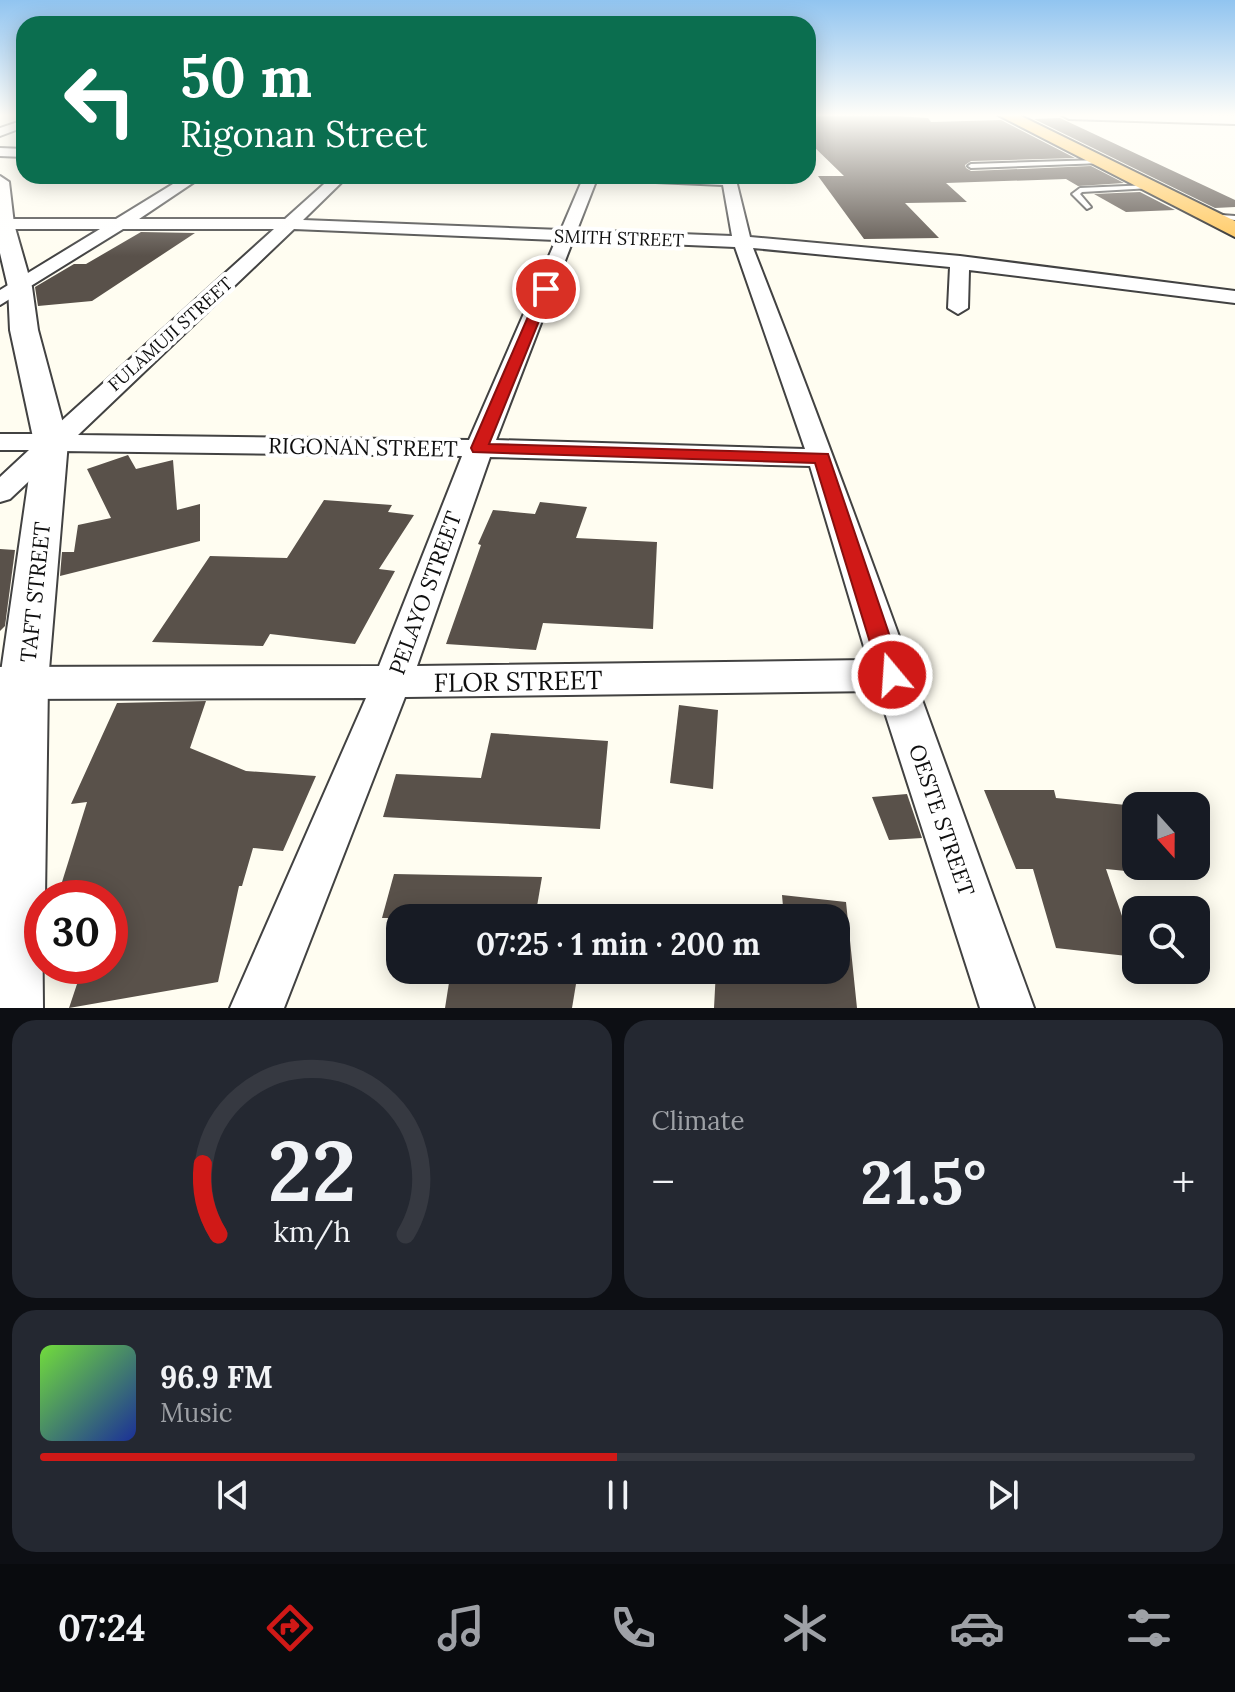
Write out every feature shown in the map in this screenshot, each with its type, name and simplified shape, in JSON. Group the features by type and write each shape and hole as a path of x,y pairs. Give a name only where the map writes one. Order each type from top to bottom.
{"highway":[{"path":"1100,162 1235,230"}],"street":[{"name":"TAFT STREET","path":"0,182 10,293 24,330 51,442 12,683 9,1008"},
{"path":"10,293 183,184"},
{"name":"FULAMUJI STREET","path":"0,493 51,442 332,184"},
{"name":"PELAYO STREET","path":"257,1008 392,682 479,448 588,184"},
{"name":"OESTE STREET","path":"730,184 742,242 822,458 892,675 1007,1008"},
{"name":"SMITH STREET","path":"2,224 289,224 742,242 960,262 1235,297"},
{"path":"958,308 960,262"},
{"name":"RIGONAN STREET","path":"0,442 479,448 822,458"},
{"name":"FLOR STREET","path":"12,683 392,682 892,675"}],"lane":[{"path":"971,166 1099,162"},
{"path":"1087,207 1076,194 1080,190 1149,187"},
{"path":"1206,216 1235,218"}],"building":[{"path":"830,162 969,162 965,165 971,171 1091,166 1124,183 1078,186 1066,179 946,183 967,202 905,203 939,238 864,239 818,176 844,176"},
{"path":"1122,162 1154,162 1235,200 1235,207 1215,208"},
{"path":"1140,192 1175,210 1126,212 1094,194"},
{"path":"141,232 195,233 92,301 38,306 35,287 74,264 86,264"},
{"path":"128,455 136,469 173,460 177,510 200,504 200,541 60,576 62,552 74,552 78,525 111,518 87,469"},
{"path":"324,500 392,505 388,512 414,515 379,569 395,571 355,644 270,634 263,646 152,642 210,556 287,558"},
{"path":"540,502 587,507 576,538 657,542 653,629 543,623 536,650 446,644 481,545 478,544 493,510 535,514"},
{"path":"0,549 15,550 5,626 0,631"},
{"path":"206,701 190,748 246,771 316,776 283,851 253,848 242,886 239,886 218,982 69,1008 77,984 128,984 128,880 63,880 87,802 71,804 117,703"},
{"path":"679,705 718,710 713,789 670,783"},
{"path":"491,733 608,741 600,829 383,817 396,774 481,778"},
{"path":"984,790 1054,790 1056,798 1122,805 1122,871 1106,869 1122,916 1122,955 1056,948 1033,869 1016,869"},
{"path":"907,794 922,838 889,840 872,797"},
{"path":"394,874 542,877 537,904 386,904 386,918 382,918"},
{"path":"782,895 846,904 783,904"},
{"path":"850,941 857,1008 714,1008 715,984 850,984"},
{"path":"449,984 576,984 572,1008 445,1008"}],"route":[{"path":"546,289 479,448 822,458 892,675"}]}
